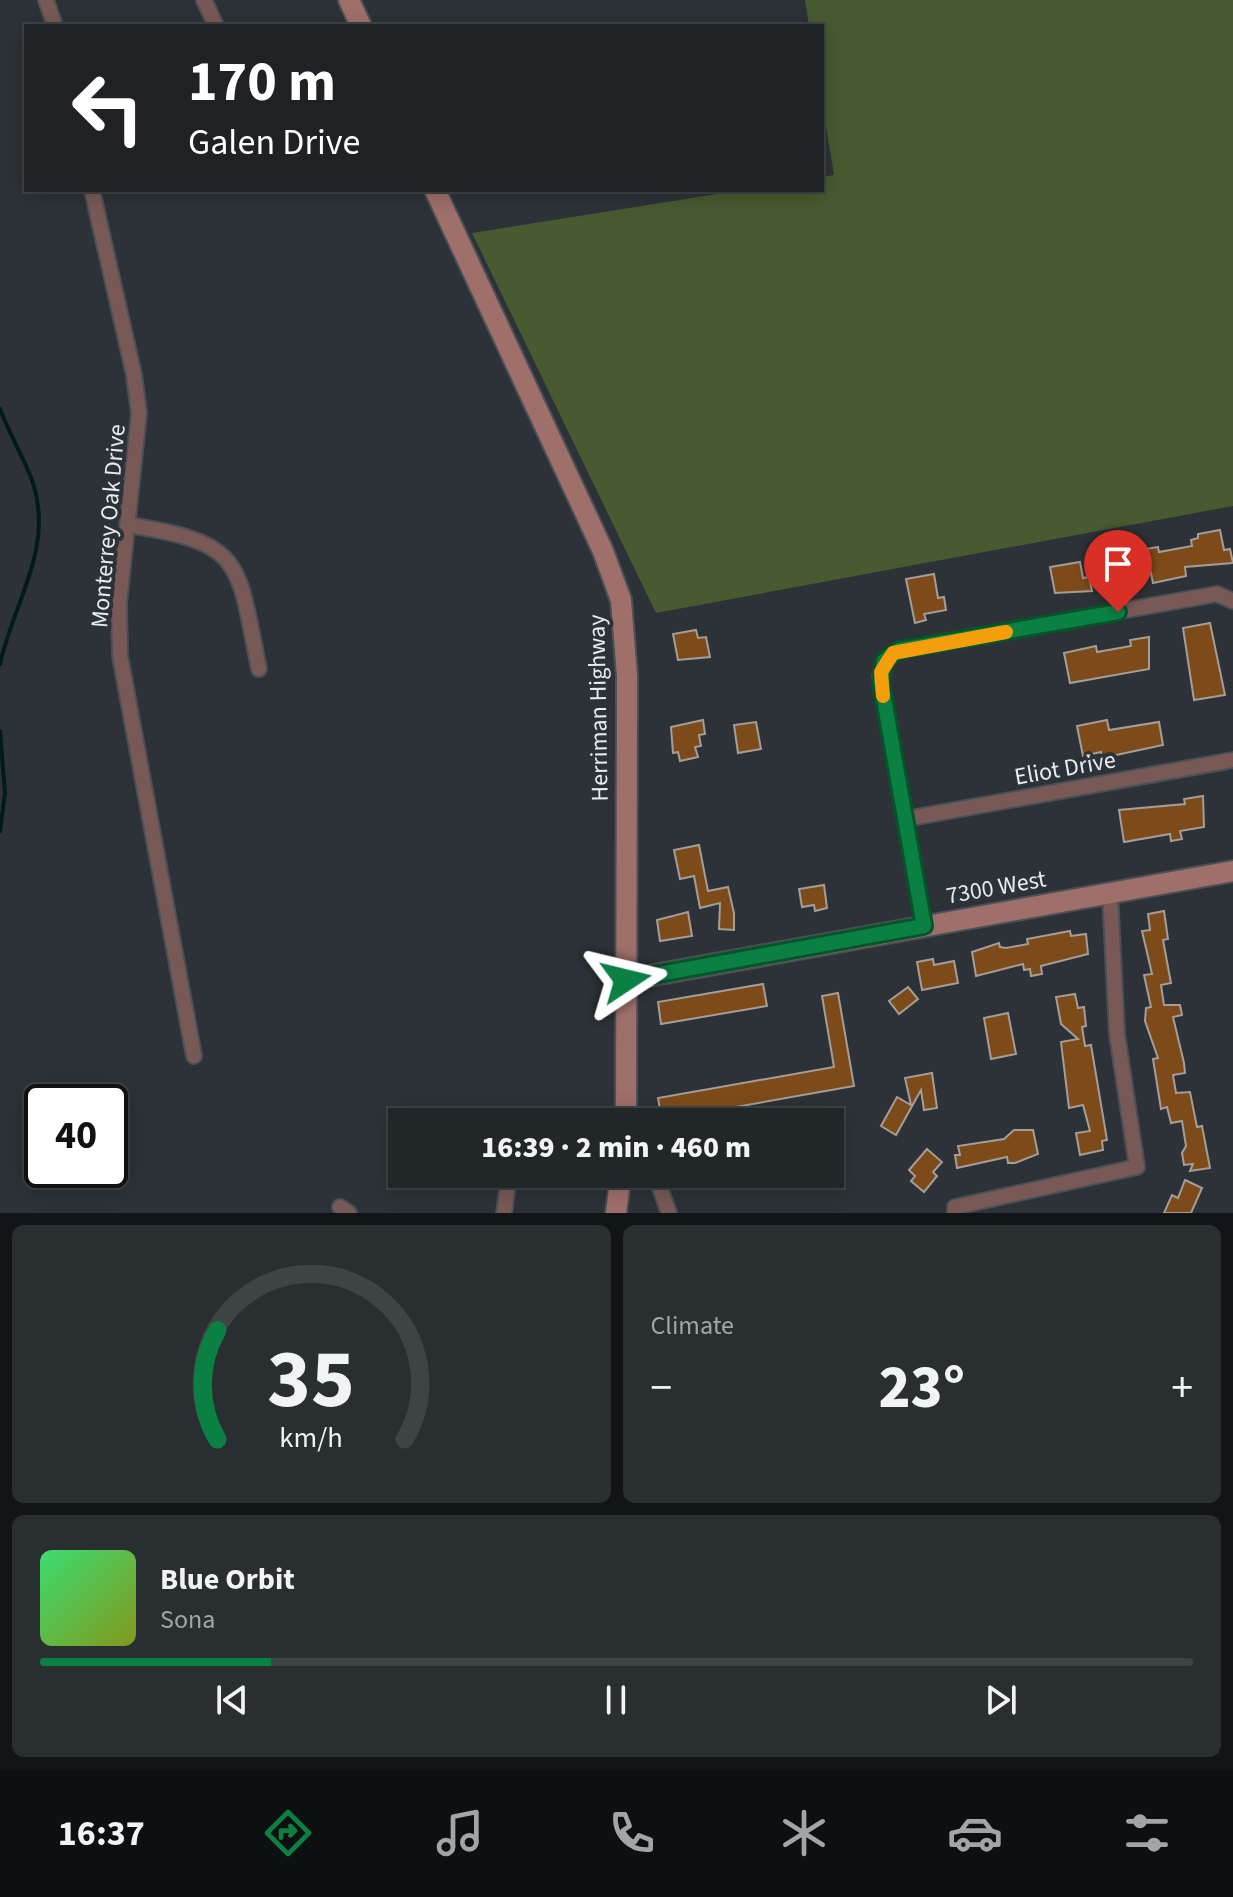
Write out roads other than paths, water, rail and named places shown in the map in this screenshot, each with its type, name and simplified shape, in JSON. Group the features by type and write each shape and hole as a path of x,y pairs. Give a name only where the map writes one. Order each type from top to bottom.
{"main road":[{"path":"349,0 360,24"},
{"name":"Herriman Highway","path":"436,192 603,551 621,600 627,676 627,1108"},
{"name":"7300 West","path":"626,980 1233,871"},
{"path":"616,1213 619,1188"}],"street":[{"path":"46,0 54,24"},
{"path":"204,0 215,24"},
{"name":"Monterrey Oak Drive","path":"92,192 134,375 139,413 119,603 120,656 194,1056"},
{"path":"128,525 186,534 223,553 240,580 259,669"},
{"path":"924,926 881,682 884,661 899,650 1217,594 1230,599"},
{"name":"Eliot Drive","path":"905,819 1233,760"},
{"path":"955,1210 1137,1167 1117,1034 1110,893"},
{"path":"627,1098 631,1108"},
{"path":"504,1213 507,1188"},
{"path":"660,1188 669,1213"}],"waterway":[{"path":"0,409 33,483 39,530 30,575 0,664"},
{"path":"0,731 5,793 0,831"}]}
